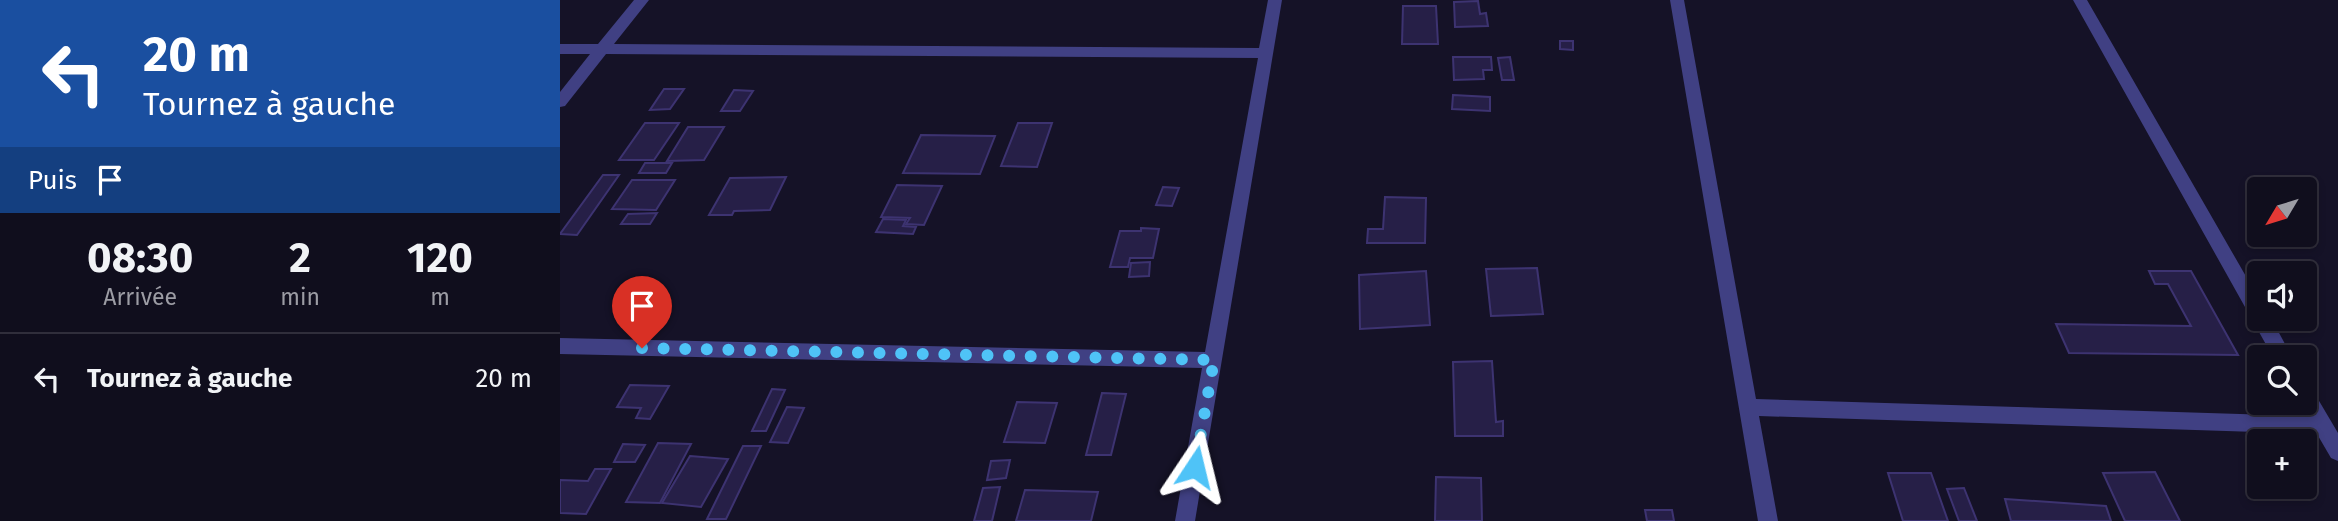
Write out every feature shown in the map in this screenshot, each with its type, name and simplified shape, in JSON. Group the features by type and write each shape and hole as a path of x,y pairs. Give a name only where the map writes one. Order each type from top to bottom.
{"street":[{"path":"560,102 642,0"},
{"path":"1185,521 1275,0"},
{"path":"1677,0 1768,521"},
{"path":"2080,0 2247,294"},
{"path":"560,49 1265,54"},
{"path":"560,346 1214,360"},
{"path":"1748,407 2322,425"},
{"path":"2316,415 2338,452"}],"building":[{"path":"1478,1 1480,14 1486,13 1488,26 1455,27 1454,2"},
{"path":"1403,6 1436,6 1438,44 1402,44"},
{"path":"1560,41 1573,41 1573,50 1560,49"},
{"path":"1453,57 1491,57 1492,70 1483,70 1484,79 1454,80"},
{"path":"1510,57 1514,80 1502,80 1498,58"},
{"path":"664,89 684,89 670,109 650,110"},
{"path":"734,90 753,91 740,111 721,111"},
{"path":"1453,95 1490,97 1490,111 1452,109"},
{"path":"645,123 679,123 654,160 619,160"},
{"path":"1018,123 1052,123 1037,167 1001,166"},
{"path":"688,127 724,127 704,160 667,161"},
{"path":"921,135 995,136 980,174 903,173"},
{"path":"645,163 672,163 666,173 639,173"},
{"path":"603,175 619,175 577,235 560,234"},
{"path":"786,177 770,210 709,215 730,178"},
{"path":"632,180 675,180 656,210 612,209"},
{"path":"897,185 942,186 924,225 906,224 910,218 881,217"},
{"path":"1163,187 1179,188 1172,206 1156,205"},
{"path":"1385,197 1426,198 1425,243 1367,243 1368,229 1383,229"},
{"path":"657,213 650,224 621,224 628,214"},
{"path":"883,219 906,220 903,226 916,227 913,234 876,232"},
{"path":"1141,228 1159,229 1153,258 1130,258 1128,267 1110,267 1120,231 1141,231"},
{"path":"1150,262 1149,276 1129,277 1131,263"},
{"path":"1537,268 1543,314 1491,316 1486,269"},
{"path":"1426,271 1430,325 1360,329 1359,275"},
{"path":"2149,271 2191,271 2238,355 2069,353 2056,324 2191,326 2168,284 2155,284"},
{"path":"1492,361 1496,422 1503,421 1503,436 1455,436 1453,362"},
{"path":"630,385 669,386 650,419 636,418 641,408 617,407"},
{"path":"772,389 785,390 766,431 752,431"},
{"path":"1102,393 1126,394 1111,455 1086,455"},
{"path":"1017,402 1057,403 1045,443 1004,442"},
{"path":"787,407 804,408 788,443 770,442"},
{"path":"658,443 691,444 660,503 626,502"},
{"path":"623,444 645,445 635,462 614,462"},
{"path":"743,446 761,446 726,519 707,519"},
{"path":"690,456 728,459 701,507 662,503"},
{"path":"1010,460 1006,478 987,480 991,461"},
{"path":"595,469 611,469 586,514 560,513 560,480 588,481"},
{"path":"2155,472 2180,521 2125,521 2103,473"},
{"path":"1888,473 1931,473 1948,521 1903,521"},
{"path":"1436,477 1481,478 1482,521 1435,521"},
{"path":"1000,487 992,521 974,521 983,488"},
{"path":"1964,488 1977,521 1959,521 1947,489"},
{"path":"1025,490 1098,492 1091,521 1016,521"},
{"path":"2005,499 2106,506 2111,521 2011,521"},
{"path":"1645,510 1672,510 1674,521 1647,521"}],"route":[{"path":"642,348 1214,360 1195,467"}]}
